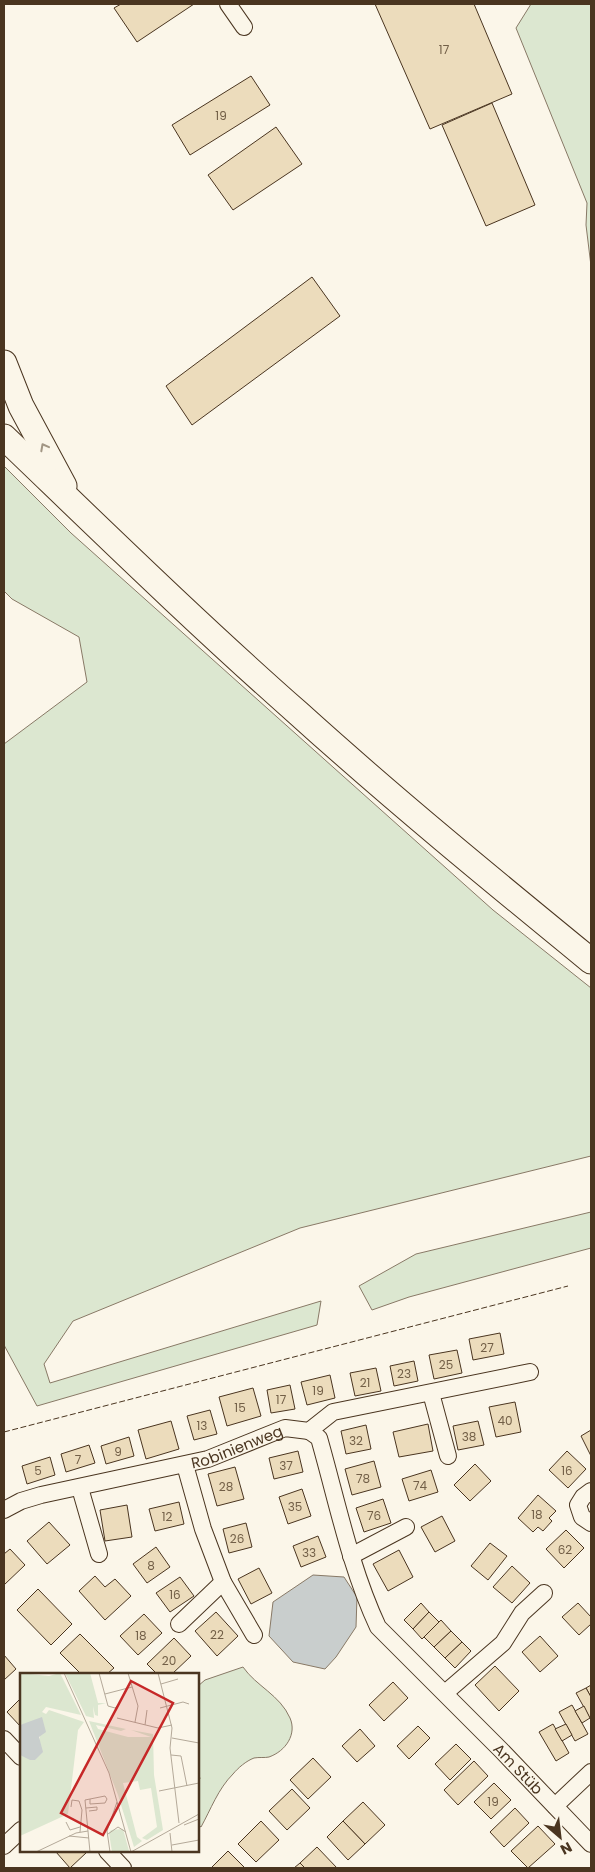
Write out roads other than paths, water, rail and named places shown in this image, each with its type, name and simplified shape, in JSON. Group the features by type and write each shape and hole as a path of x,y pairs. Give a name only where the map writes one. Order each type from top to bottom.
{"highway":[{"path":"4,362 21,406 75,506"},
{"path":"4,437 75,506 298,714 502,888 591,961"}],"street":[{"path":"228,4 244,27"},
{"path":"309,1430 333,1412 530,1372"},
{"path":"431,1393 448,1456"},
{"name":"Robinienweg","path":"4,1510 21,1501 208,1459 285,1428 309,1430"},
{"name":"Am Stüb","path":"309,1430 319,1438 351,1556 366,1602 378,1627 445,1693 591,1844"},
{"name":"Robinienweg","path":"185,1465 203,1529 223,1582 254,1635"},
{"path":"80,1488 99,1554"},
{"path":"591,1491 583,1497 578,1505 582,1517 591,1523"},
{"path":"351,1556 406,1527"},
{"path":"179,1624 223,1582"},
{"path":"445,1693 504,1643 522,1613 544,1593"},
{"path":"4,1739 20,1756"},
{"path":"555,1806 591,1772"},
{"path":"4,1846 20,1831"},
{"path":"108,1852 123,1868"}]}
